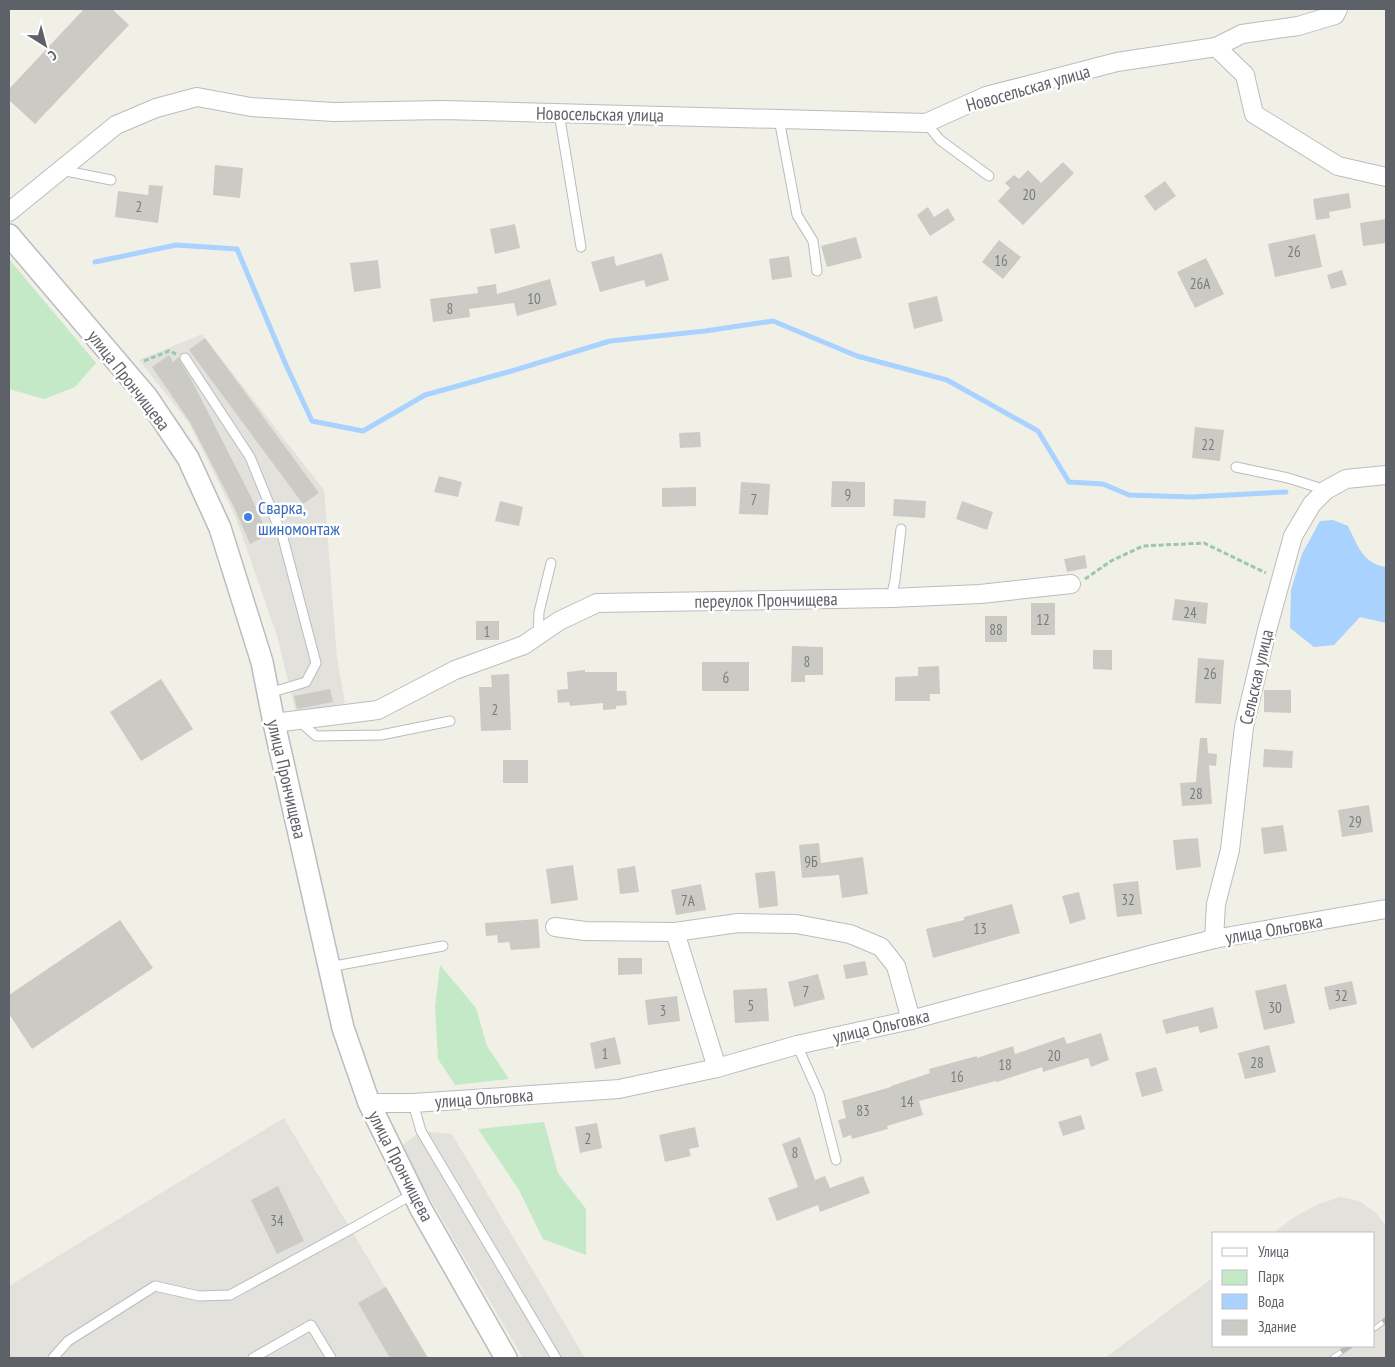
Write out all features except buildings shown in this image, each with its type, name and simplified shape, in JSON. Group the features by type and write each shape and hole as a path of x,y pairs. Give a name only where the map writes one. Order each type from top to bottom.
{"street":[{"name":"Новосельская улица","path":"9,212 116,125 156,108 197,97 251,107 334,112 443,110 926,123 986,96 1117,62 1216,47 1242,34 1298,26 1335,15 1338,9"},
{"path":"1216,47 1245,75 1254,114 1338,166 1386,177"},
{"name":"улица Прончищева","path":"9,235 147,397 188,458 220,528 262,662 343,1028 369,1103 413,1193 506,1358"},
{"name":"Сельская улица","path":"1214,940 1216,904 1230,850 1244,727 1292,536 1312,504 1326,490 1346,479 1386,476"},
{"name":"переулок Прончищева","path":"274,723 378,710 455,670 524,646 559,621 597,603 891,598 980,594 1071,584"},
{"name":"улица Ольговка","path":"369,1103 413,1103 619,1089 717,1068 797,1045 911,1020 1154,954 1214,940 1386,909"},
{"path":"555,927 585,930 675,932 738,923 796,924 850,934 881,947 896,966 911,1020"},
{"path":"675,932 717,1068"}],"lane":[{"path":"559,113 581,246"},
{"path":"779,119 797,215 813,242 816,271"},
{"path":"926,123 940,140 989,176"},
{"path":"61,170 111,180"},
{"path":"185,358 250,457 283,538 316,663 306,682 268,693"},
{"path":"1236,467 1288,478 1326,490"},
{"path":"891,598 895,580 900,529"},
{"path":"538,636 539,612 551,563"},
{"path":"298,720 316,736 381,735 450,721"},
{"path":"329,967 443,946"},
{"path":"797,1045 819,1094 836,1160"},
{"path":"413,1103 421,1131 556,1358"},
{"path":"54,1358 68,1340 155,1286 199,1296 230,1294 351,1230 413,1193"},
{"path":"252,1358 310,1325 330,1358"}],"path":[{"path":"144,361 169,351 185,358"},
{"path":"1071,584 1084,580 1111,562 1143,546 1204,543 1268,575"}],"shaded area":[{"path":"202,334 324,490 337,658 345,703 296,713 277,636 236,518 189,423 139,360"},
{"path":"284,1118 428,1358 9,1358 9,1286"},
{"path":"421,1131 452,1134 585,1358 523,1358 400,1147"},
{"path":"1340,1197 1359,1201 1376,1213 1386,1226 1386,1358 1105,1358 1212,1278 1212,1347 1375,1347 1375,1232 1274,1232 1296,1216 1319,1204"}],"green space":[{"path":"9,259 96,363 75,387 44,399 9,389"},
{"path":"440,965 476,1008 487,1046 509,1079 455,1085 438,1059 435,1007"},
{"path":"544,1122 558,1173 586,1209 586,1255 543,1239 519,1190 478,1129"}],"water":[{"path":"1333,520 1348,526 1366,557 1378,565 1386,567 1386,623 1360,617 1334,645 1314,647 1290,628 1291,590 1302,554 1320,521"}],"waterway":[{"path":"95,262 176,245 237,249 312,421 363,431 425,395 610,341 705,331 773,321 857,356 947,380 1038,431 1069,482 1103,484 1129,495 1191,497 1286,492"}],"railway":[{"path":"1375,1328 1386,1320"},
{"path":"1332,1358 1348,1347"}],"place":[{"name":"Сварка, шиномонтаж","path":"248,517"}]}
